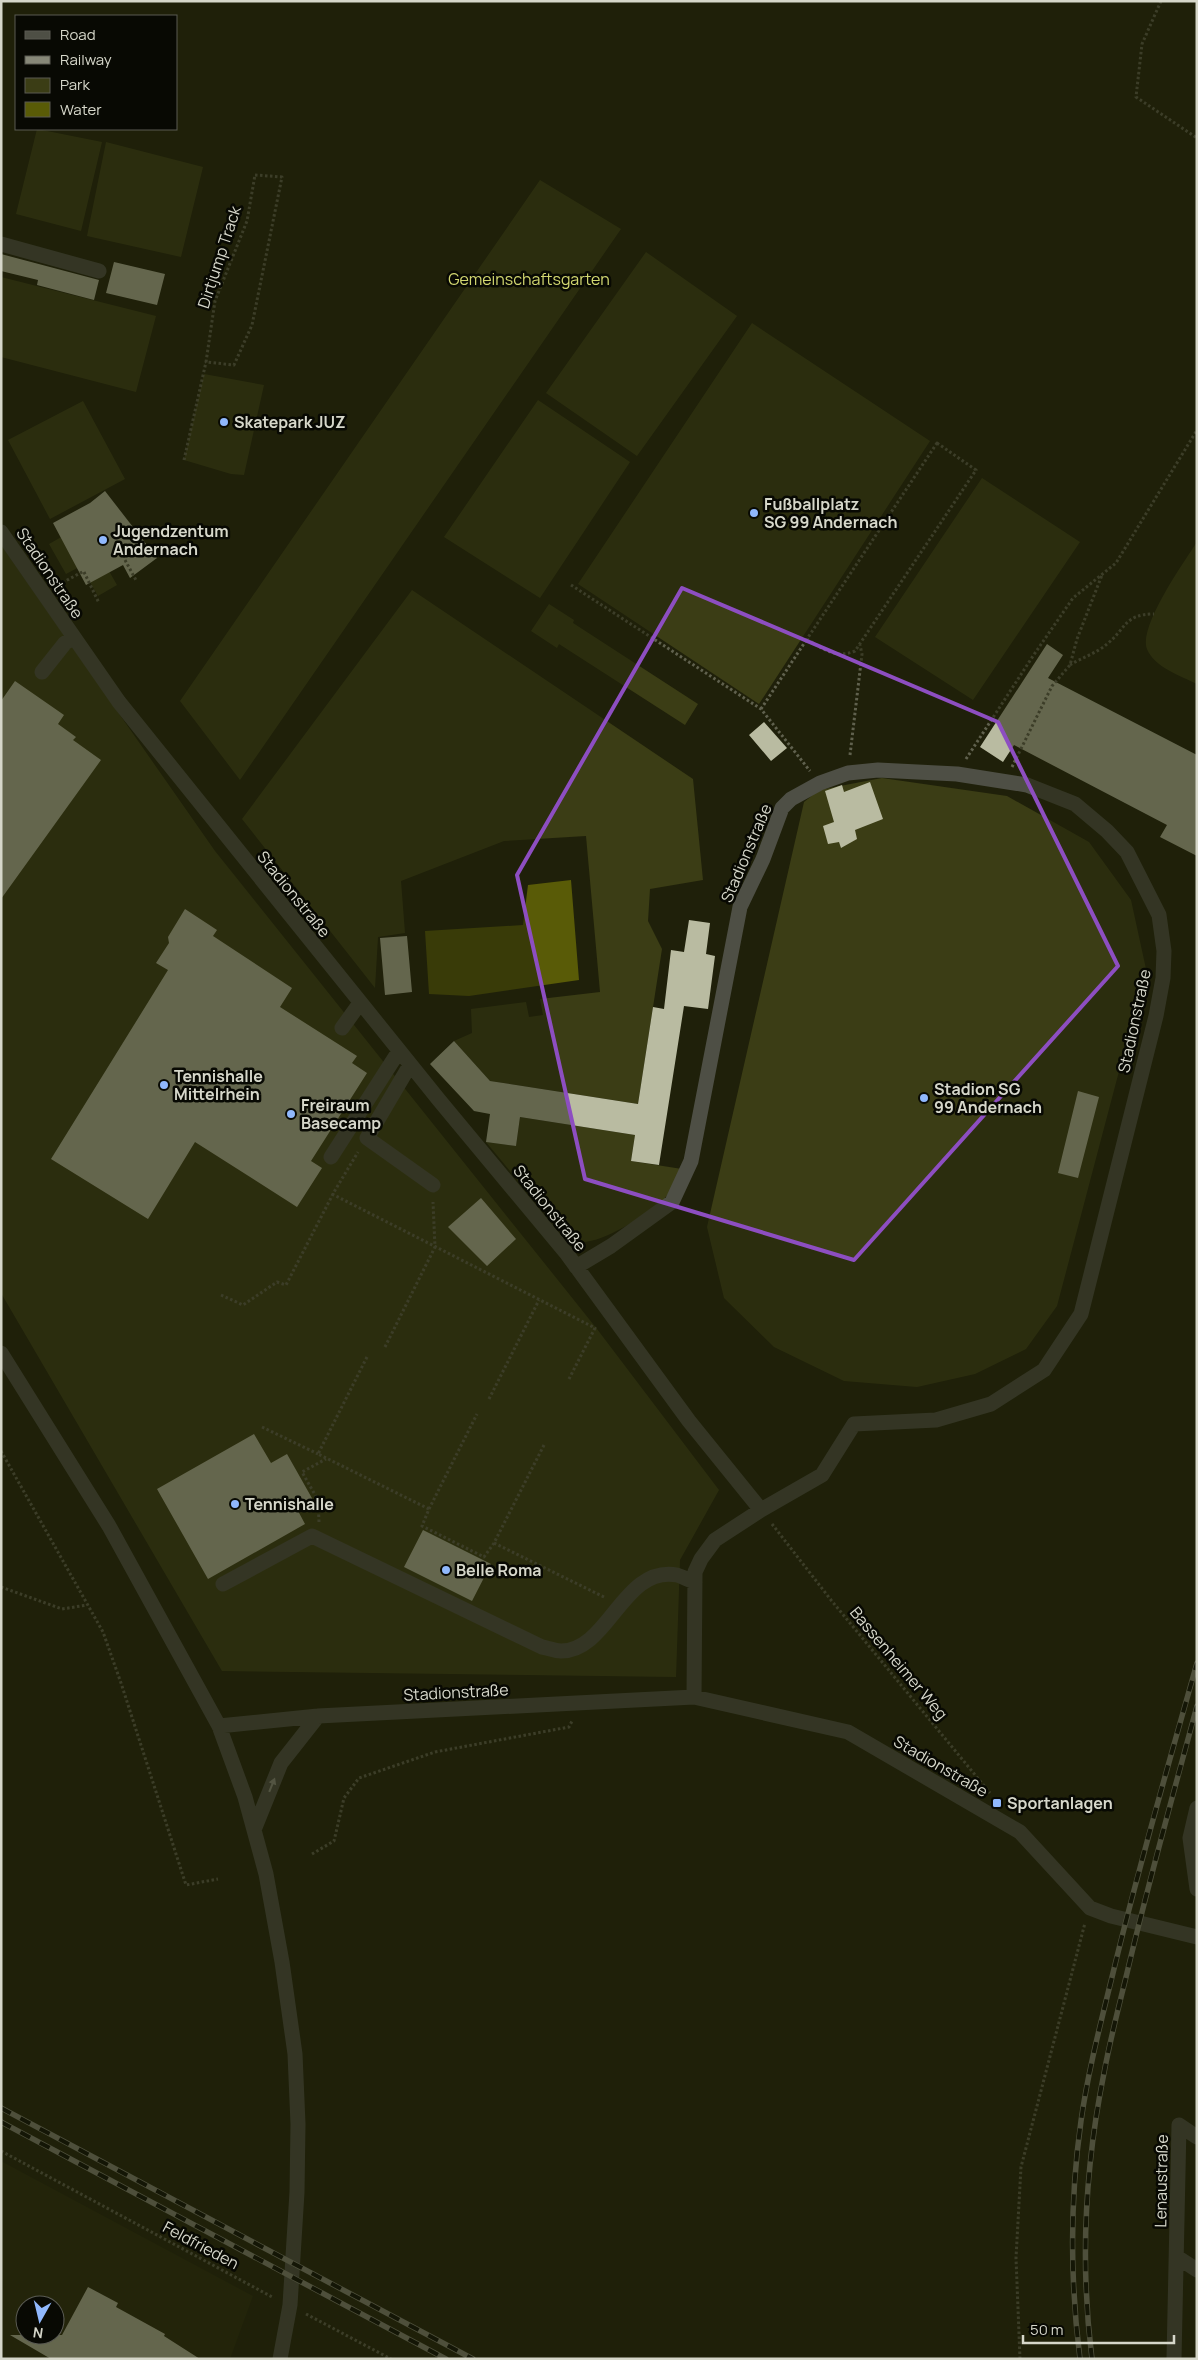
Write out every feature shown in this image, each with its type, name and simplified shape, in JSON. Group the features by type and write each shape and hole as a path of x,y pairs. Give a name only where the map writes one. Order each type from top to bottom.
{"street":[{"path":"1,244 99,272"},
{"name":"Stadionstraße","path":"1,532 44,595 49,612 73,638 119,702 410,1065 567,1254 689,1421 761,1510"},
{"path":"42,672 65,643 73,638"},
{"name":"Stadionstraße","path":"576,1267 611,1246 672,1202 690,1161 740,907 763,859 782,808 791,798 820,783 848,774 878,770 957,774 1027,785 1075,804 1107,831 1127,852 1159,916 1164,951 1163,978 1156,1016 1081,1314 1044,1370 991,1404 936,1420 854,1424 822,1475 761,1510 715,1540 701,1559 695,1572 694,1698"},
{"path":"342,1028 360,1003"},
{"path":"331,1157 399,1051"},
{"path":"410,1065 366,1138 433,1185"},
{"path":"1,1353 109,1526 219,1726 245,1797 266,1874 295,2054 298,2124 297,2192 290,2305 280,2359"},
{"path":"223,1584 312,1536 542,1647 562,1651 578,1646 593,1637 620,1605 648,1579 663,1575 676,1575 695,1582"},
{"name":"Stadionstraße","path":"219,1726 318,1716 694,1698 848,1732 1020,1832 1090,1908 1112,1916 1197,1937"},
{"path":"254,1830 281,1763 318,1716"},
{"path":"1197,1808 1190,1838 1197,1889"},
{"name":"Lenaustraße","path":"1174,2359 1179,2125 1197,2137"},
{"path":"1177,2258 1197,2270"}],"path":[{"path":"1161,1 1142,44 1136,97 1197,138"},
{"name":"Dirtjump Track","path":"254,175 282,177 252,324 234,365 206,362 215,301 247,221 254,175"},
{"path":"184,460 206,362"},
{"path":"957,774 1032,656 1074,598 1116,563 1197,430"},
{"path":"761,709 807,639 937,443 976,470 860,646 845,655 833,654 807,639"},
{"path":"125,560 137,582"},
{"path":"44,595 60,583 84,571 99,602"},
{"path":"1070,665 1077,638 1103,574"},
{"path":"572,585 761,709 820,783"},
{"path":"1005,782 1052,686 1070,665 1107,644 1123,626 1139,614 1154,614"},
{"path":"848,774 862,654 860,646"},
{"path":"221,1295 243,1305 278,1282 286,1284 332,1194 366,1138"},
{"path":"385,1348 435,1247 433,1185"},
{"path":"332,1194 595,1328 569,1380"},
{"path":"489,1400 539,1300"},
{"path":"318,1454 367,1357"},
{"path":"477,1414 422,1526 484,1557 494,1543 544,1445"},
{"path":"262,1426 429,1509"},
{"path":"1,1451 102,1632 121,1683 186,1885 218,1879"},
{"path":"321,1540 318,1500 302,1472 326,1458"},
{"name":"Bassenheimer Weg","path":"761,1510 830,1600 994,1798"},
{"path":"494,1543 620,1605"},
{"path":"1,1586 62,1609 87,1605"},
{"path":"312,1854 334,1841 344,1798 359,1778 435,1752 569,1726 582,1703"},
{"path":"1020,2359 1016,2258 1021,2167 1090,1908"},
{"name":"Feldfrieden","path":"1,2151 278,2300"},
{"path":"304,2313 391,2359"}],"highlighted area":[{"path":"682,588 998,722 1118,966 854,1260 585,1179 517,875"}],"shaded area":[{"path":"1,2161 253,2296 230,2359 1,2359"}],"green space":[{"path":"37,130 102,142 81,231 16,214"},
{"path":"106,142 203,167 181,257 87,236"},
{"name":"Gemeinschaftsgarten","path":"540,180 621,229 240,780 180,701"},
{"path":"646,252 737,316 637,456 546,393"},
{"path":"1,277 156,316 136,392 1,357"},
{"name":"Fußballplatz SG 99 Andernach","path":"752,323 930,441 759,704 578,584"},
{"name":"Skatepark JUZ","path":"204,374 264,385 244,475 231,474 184,460"},
{"path":"538,400 630,462 540,598 444,537"},
{"path":"83,401 125,479 50,519 8,440"},
{"name":"Fußballplatz SG 99 Andernach","path":"982,478 1080,542 973,700 875,637"},
{"path":"65,535 81,566 66,574 49,544"},
{"path":"1197,542 1197,684 1156,661 1147,649 1146,639 1155,611"},
{"path":"1,545 215,851 597,1329 719,1490 680,1560 676,1677 222,1671 1,1293"},
{"path":"109,571 117,585 98,596 90,582"},
{"path":"412,590 693,779 703,880 650,889 648,921 662,949 638,1104 490,1081 454,1041 472,1033 471,1009 526,1002 529,1017 543,1015 540,999 600,992 586,836 504,841 401,881 405,933 378,937 375,988 242,819"},
{"path":"549,604 574,620 573,623 698,704 685,725 559,644 557,648 531,631"},
{"name":"Stadion SG 99 Andernach","path":"882,778 1007,796 1089,842 1131,900 1146,969 1057,1306 1026,1349 975,1374 917,1387 844,1381 774,1347 724,1298 707,1227 804,802 819,790"},
{"path":"520,1117 635,1135 631,1161 682,1169 667,1196 647,1213 601,1238 581,1242 525,1189 486,1142 516,1146"}],"water":[{"path":"571,880 579,980 469,996 429,994 425,931 523,925 528,885"}],"building":[{"path":"1,254 99,280 94,300 37,285 38,280 1,271"},
{"path":"114,262 165,274 157,305 106,293"},
{"name":"Jugendzentum Andernach","path":"105,491 157,558 130,578 123,565 86,585 53,523 90,503"},
{"path":"1047,644 1063,655 1048,678 1197,755 1197,856 1160,837 1167,825 1014,745 1003,762 980,747"},
{"path":"15,681 64,715 58,724 76,737 73,740 101,760 1,899 1,701"},
{"path":"764,722 787,748 771,761 749,735"},
{"path":"870,782 883,819 855,830 857,839 841,848 839,842 828,844 823,826 834,822 825,791 842,785 844,792"},
{"path":"185,909 217,930 213,936 292,988 280,1007 357,1056 352,1063 367,1073 311,1161 322,1168 297,1207 195,1142 148,1219 51,1159 168,970 156,963 169,943 168,937"},
{"path":"689,920 710,923 706,954 715,956 708,1009 684,1006 659,1165 631,1161 635,1135 520,1117 516,1146 486,1142 490,1114 474,1111 430,1064 454,1041 490,1081 638,1104 653,1007 664,1009 671,950 684,952"},
{"path":"407,936 412,992 385,995 380,938"},
{"path":"1078,1091 1099,1097 1078,1178 1058,1173"},
{"path":"481,1198 516,1239 487,1266 448,1227"},
{"name":"Tennishalle","path":"254,1434 271,1463 287,1454 313,1500 297,1509 305,1524 208,1579 157,1489"},
{"path":"423,1530 491,1564 472,1601 404,1567"},
{"path":"88,2287 118,2303 116,2307 165,2334 164,2336 200,2359 51,2359 27,2345 65,2345 65,2329"}],"railway":[{"path":"1080,2359 1074,2299 1073,2210 1077,2150 1084,2102 1099,2028 1133,1895 1197,1663"},
{"path":"1092,2359 1086,2287 1086,2216 1092,2144 1109,2048 1135,1940 1197,1706"},
{"path":"1,2108 473,2359"},
{"path":"1,2122 446,2359"}],"place":[{"name":"Skatepark JUZ","path":"224,422"},
{"name":"Fußballplatz SG 99 Andernach","path":"754,513"},
{"name":"Jugendzentum Andernach","path":"103,540"},
{"name":"Tennishalle Mittelrhein","path":"164,1085"},
{"name":"Stadion SG 99 Andernach","path":"924,1098"},
{"name":"Freiraum Basecamp","path":"291,1114"},
{"name":"Tennishalle","path":"235,1504"},
{"name":"Belle Roma","path":"446,1570"},
{"name":"Sportanlagen","path":"997,1803"}]}
